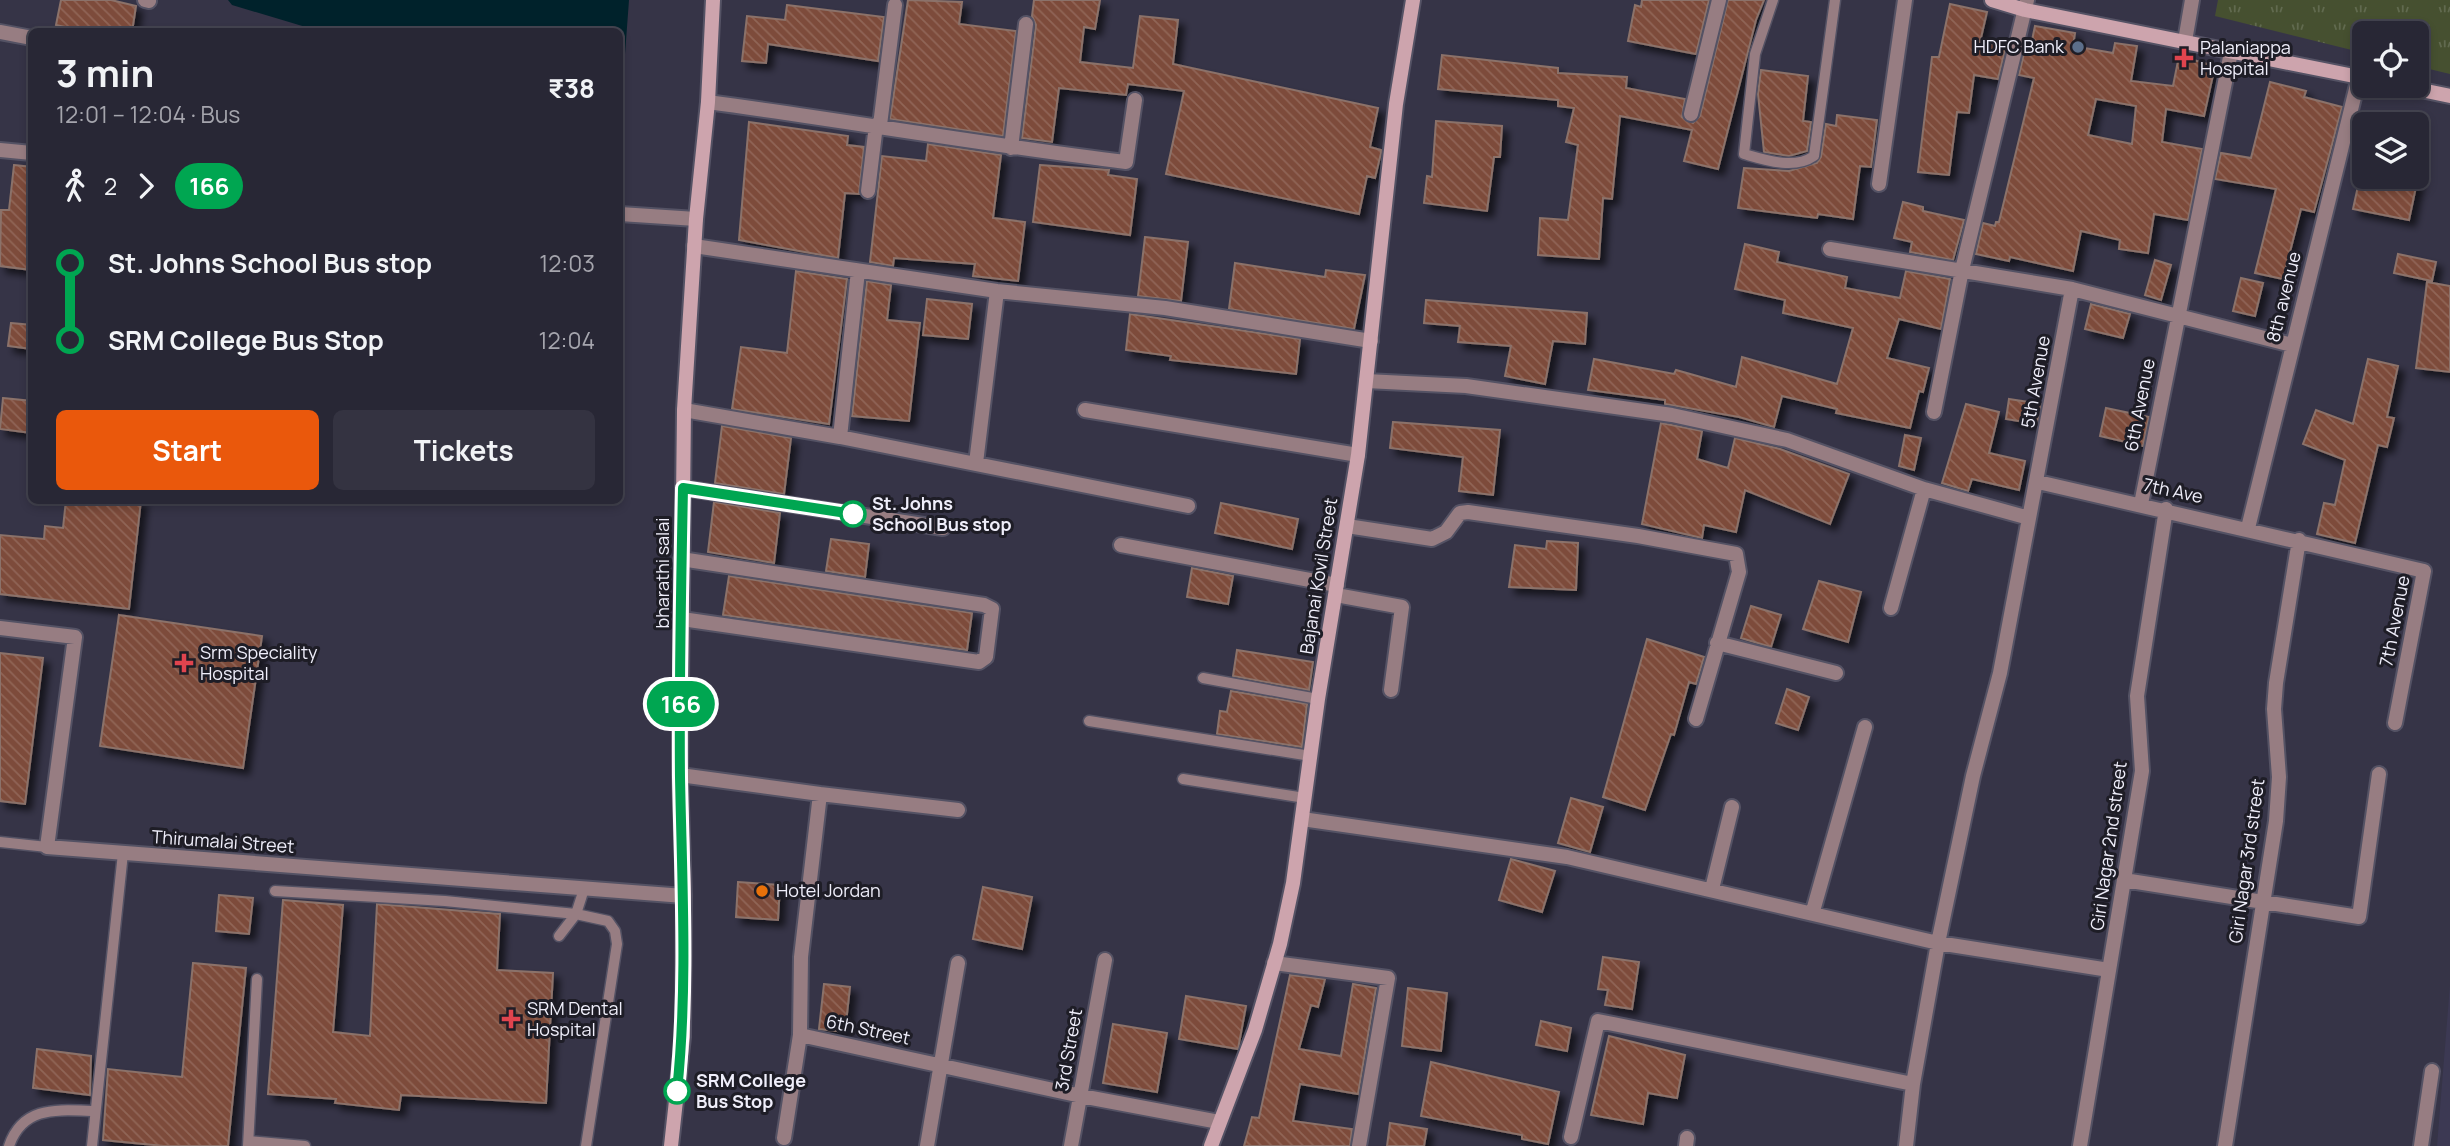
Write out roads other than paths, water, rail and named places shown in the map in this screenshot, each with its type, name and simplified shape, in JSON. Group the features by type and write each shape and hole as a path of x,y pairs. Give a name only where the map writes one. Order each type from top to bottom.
{"street":[{"name":"bharathi salai","path":"671,1146 682,1037 684,897 680,775 684,410 696,219 708,102 713,0"},
{"name":"Bajanai Kovil Street","path":"1210,1146 1255,1030 1293,883 1318,699 1358,455 1396,104 1413,0"},
{"path":"1691,114 1719,0"},
{"path":"1880,184 1905,0"},
{"path":"1992,0 2026,5 2231,52 2352,75"},
{"path":"2185,41 2192,0"},
{"path":"868,191 895,5"},
{"path":"1934,412 1962,270 2026,5"},
{"path":"1011,148 1026,24"},
{"path":"0,32 28,37"},
{"name":"6th Avenue","path":"2141,504 2231,52"},
{"path":"2429,92 2450,96"},
{"name":"8th avenue","path":"2248,528 2292,345 2357,98"},
{"path":"708,102 878,125 1011,148 1125,162 1135,100"},
{"path":"0,150 28,153"},
{"path":"623,214 696,219"},
{"path":"694,246 997,291 1152,306 1371,341"},
{"path":"1830,249 2072,289 2292,345"},
{"path":"840,437 858,271"},
{"name":"5th Avenue","path":"1906,1146 1913,1084 1938,943 1973,776 2000,673 2038,482 2072,289"},
{"path":"976,463 997,291"},
{"path":"1366,381 1466,386 1672,415 1787,440 1924,489 2029,519"},
{"path":"684,410 840,437 1188,506"},
{"path":"1085,410 1358,455"},
{"name":"7th Ave","path":"2038,482 2299,540"},
{"path":"683,488 943,528"},
{"path":"1891,608 1924,489"},
{"name":"Giri Nagar 2nd street","path":"2080,1146 2142,771 2137,696 2166,509"},
{"path":"1348,526 1433,539 1446,532 1460,513 1468,512 1638,536 1736,554 1739,572 1696,719"},
{"name":"7th Avenue","path":"2299,540 2424,570 2395,723"},
{"name":"Giri Nagar 3rd street","path":"2225,1146 2261,903 2276,821 2279,777 2274,709 2276,683 2299,540"},
{"path":"1121,545 1336,590 1402,607 1391,690"},
{"path":"681,559 984,605 992,609 986,657 979,663 682,619"},
{"path":"0,628 75,637 47,847"},
{"path":"1717,643 1836,673"},
{"path":"1814,911 1865,727"},
{"path":"2124,880 2359,917 2379,774"},
{"path":"680,775 958,810"},
{"name":"6th Street","path":"820,794 801,957 800,1035 1081,1096 1219,1122"},
{"path":"1712,889 1732,807"},
{"path":"1302,819 1567,857 1814,911 1938,943 2109,970"},
{"name":"Thirumalai Street","path":"47,847 684,897"},
{"name":"3rd Street","path":"1071,1146 1105,960"},
{"path":"927,1146 958,963"},
{"path":"1274,963 1388,978 1359,1146"},
{"path":"1571,1137 1598,1021 1913,1084"},
{"path":"784,1138 800,1035"},
{"path":"2421,1146 2432,1071"}],"lane":[{"path":"1773,0 1755,54 1744,154 1790,163 1806,162 1814,156 1835,0"},
{"path":"1203,678 1318,699"},
{"path":"1089,722 1311,756"},
{"path":"1183,779 1305,798"},
{"path":"0,842 47,847"},
{"path":"92,1146 123,853"},
{"path":"559,936 576,914 584,889"},
{"path":"275,891 445,901 576,914 608,921 615,930 617,944 586,1146"},
{"path":"257,979 248,1144 305,1146"},
{"path":"9,1146 15,1130 29,1116 62,1110 95,1111"}],"water":[{"path":"228,0 629,0 623,81 623,28 309,28 232,5"}],"place":[{"name":"HDFC Bank","path":"2078,47"},
{"name":"Palaniappa Hospital","path":"2184,58"},
{"name":"St. Johns School Bus stop","path":"853,514"},
{"name":"Srm Speciality Hospital","path":"184,663"},
{"name":"Hotel Jordan","path":"762,891"},
{"name":"SRM Dental Hospital","path":"511,1019"},
{"name":"SRM College Bus Stop","path":"677,1091"}]}
